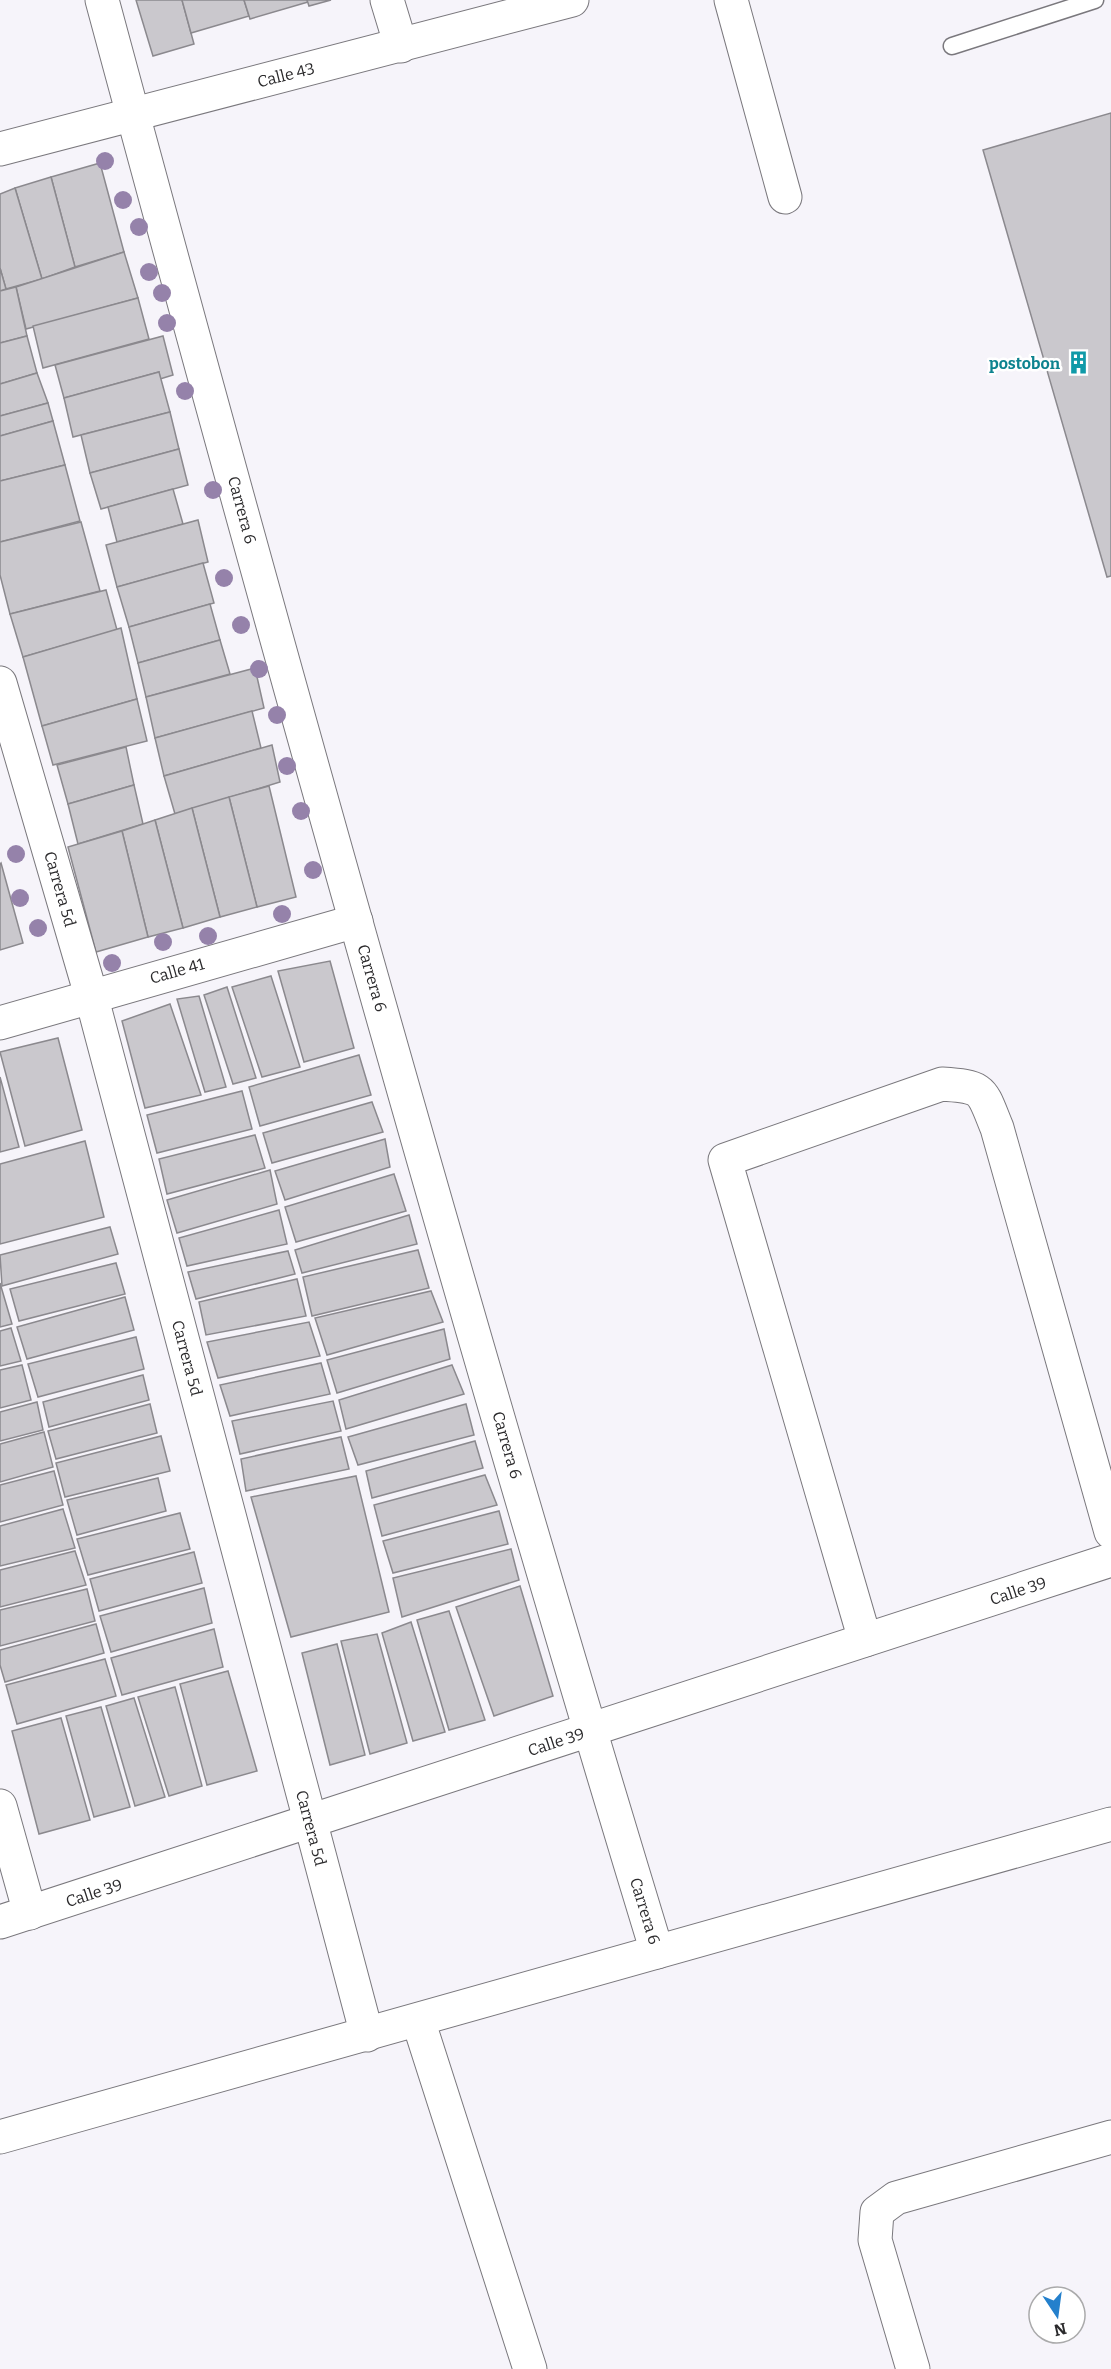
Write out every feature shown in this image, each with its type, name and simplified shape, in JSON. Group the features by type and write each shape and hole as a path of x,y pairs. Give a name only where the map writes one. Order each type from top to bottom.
{"street":[{"name":"Carrera 6","path":"102,0 356,921 590,1731 657,1952"},
{"path":"387,0 401,46"},
{"name":"Calle 43","path":"0,149 572,0"},
{"path":"731,0 786,197"},
{"name":"Carrera 5d","path":"0,683 91,995 367,2034"},
{"name":"Calle 41","path":"0,1023 91,995 356,921"},
{"path":"866,1641 724,1160 942,1084 971,1086 984,1095 997,1128 1111,1532"},
{"name":"Calle 39","path":"15,1918 1111,1560"},
{"path":"0,1806 15,1918"},
{"path":"0,2138 1111,1824"},
{"path":"418,2020 530,2369"},
{"path":"913,2369 875,2240 878,2212 896,2198 1111,2137"}],"lane":[{"path":"952,46 1095,0"}],"building":[{"path":"136,0 182,0 194,44 153,56"},
{"path":"182,0 244,0 249,16 191,33"},
{"path":"244,0 307,0 308,2 250,19"},
{"path":"307,0 331,0 309,6"},
{"name":"postobon","path":"1111,113 1111,576 1107,577 983,150"},
{"path":"100,163 124,252 75,267 51,177"},
{"path":"51,177 75,267 42,279 15,188"},
{"path":"15,188 42,279 6,289 0,268 0,194"},
{"path":"124,252 138,298 26,329 16,287"},
{"path":"0,268 6,289 0,291"},
{"path":"16,287 27,336 0,343 0,291"},
{"path":"138,298 149,339 43,368 33,326"},
{"path":"27,336 37,373 0,384 0,343"},
{"path":"163,336 173,375 160,379 159,372 64,398 55,365"},
{"path":"159,372 170,412 73,437 64,398"},
{"path":"37,373 48,403 0,416 0,384"},
{"path":"48,403 53,421 0,436 0,416"},
{"path":"170,412 179,449 90,473 81,435"},
{"path":"53,421 65,465 0,481 0,436"},
{"path":"179,449 188,485 101,509 90,473"},
{"path":"65,465 80,521 0,542 0,481"},
{"path":"173,489 183,524 117,542 108,507"},
{"path":"198,520 208,562 117,587 106,545"},
{"path":"81,522 100,591 10,614 0,575 0,542"},
{"path":"203,563 214,603 129,627 117,587"},
{"path":"106,590 117,630 23,657 10,614"},
{"path":"210,604 220,640 138,663 129,627"},
{"path":"121,628 137,699 42,726 23,657"},
{"path":"220,640 230,674 146,697 138,663"},
{"path":"255,668 264,708 155,738 146,697"},
{"path":"137,699 147,741 53,765 42,726"},
{"path":"252,711 261,748 164,776 155,738"},
{"path":"272,745 280,782 175,814 164,776"},
{"path":"126,747 134,785 68,804 57,765"},
{"path":"134,785 143,824 78,844 68,804"},
{"path":"269,786 296,897 257,907 229,797"},
{"path":"229,797 257,907 220,917 192,808"},
{"path":"192,808 220,917 183,928 155,820"},
{"path":"155,820 183,928 148,937 122,831"},
{"path":"122,831 148,937 96,952 68,847"},
{"path":"0,864 23,943 0,950"},
{"path":"330,961 354,1048 304,1062 278,971"},
{"path":"271,976 300,1067 262,1077 232,987"},
{"path":"227,987 256,1078 233,1084 204,995"},
{"path":"199,996 226,1087 205,1092 177,999"},
{"path":"170,1004 201,1095 145,1108 122,1021"},
{"path":"58,1038 82,1130 25,1146 0,1052"},
{"path":"359,1055 371,1095 260,1126 249,1087"},
{"path":"0,1077 19,1147 0,1152"},
{"path":"242,1091 252,1129 157,1153 147,1115"},
{"path":"372,1102 383,1132 272,1163 263,1133"},
{"path":"255,1135 265,1168 167,1194 159,1159"},
{"path":"385,1139 390,1167 285,1200 275,1171"},
{"path":"85,1141 104,1217 0,1244 0,1164"},
{"path":"270,1170 277,1204 177,1233 167,1200"},
{"path":"394,1174 406,1211 296,1242 285,1207"},
{"path":"279,1210 287,1244 187,1266 179,1238"},
{"path":"409,1215 417,1244 302,1273 295,1250"},
{"path":"110,1227 118,1254 2,1286 0,1255"},
{"path":"418,1250 429,1288 312,1316 303,1277"},
{"path":"288,1251 295,1274 196,1299 188,1272"},
{"path":"116,1263 125,1294 19,1321 10,1289"},
{"path":"297,1279 306,1316 206,1335 199,1302"},
{"path":"0,1283 12,1324 0,1327"},
{"path":"431,1291 443,1322 327,1355 315,1318"},
{"path":"125,1297 134,1330 27,1359 17,1327"},
{"path":"309,1322 320,1356 218,1378 207,1342"},
{"path":"11,1328 21,1361 0,1366 0,1331"},
{"path":"444,1329 450,1359 337,1393 327,1360"},
{"path":"136,1337 144,1369 38,1397 28,1364"},
{"path":"321,1363 330,1394 230,1416 220,1385"},
{"path":"22,1365 31,1400 0,1408 0,1370"},
{"path":"452,1365 464,1394 346,1429 339,1400"},
{"path":"143,1375 149,1400 49,1427 43,1402"},
{"path":"333,1401 341,1431 240,1454 232,1421"},
{"path":"37,1402 43,1430 0,1441 0,1412"},
{"path":"150,1404 157,1433 56,1459 48,1431"},
{"path":"466,1404 474,1435 358,1465 348,1437"},
{"path":"44,1432 53,1467 0,1482 0,1444"},
{"path":"161,1436 170,1471 65,1497 56,1463"},
{"path":"341,1437 349,1469 246,1491 241,1459"},
{"path":"475,1441 483,1468 372,1498 366,1471"},
{"path":"54,1471 63,1505 0,1522 0,1485"},
{"path":"485,1475 497,1505 382,1536 374,1505"},
{"path":"356,1476 389,1612 291,1637 251,1497"},
{"path":"158,1478 166,1511 77,1535 67,1500"},
{"path":"63,1509 75,1548 0,1566 0,1526"},
{"path":"499,1511 508,1544 393,1573 383,1541"},
{"path":"180,1513 190,1549 88,1575 77,1539"},
{"path":"511,1549 519,1580 402,1617 393,1578"},
{"path":"75,1551 86,1585 0,1607 0,1570"},
{"path":"194,1552 202,1583 99,1611 90,1579"},
{"path":"520,1586 553,1696 494,1716 456,1607"},
{"path":"204,1588 212,1623 111,1652 100,1616"},
{"path":"87,1589 95,1621 0,1646 0,1610"},
{"path":"449,1611 485,1720 449,1730 417,1620"},
{"path":"411,1622 445,1732 413,1741 382,1633"},
{"path":"96,1624 104,1653 5,1682 0,1665 0,1650"},
{"path":"214,1629 223,1667 122,1695 111,1658"},
{"path":"377,1634 407,1743 370,1754 341,1641"},
{"path":"337,1644 365,1755 330,1765 302,1653"},
{"path":"105,1659 116,1696 17,1724 6,1685"},
{"path":"228,1671 257,1771 207,1785 180,1684"},
{"path":"175,1687 202,1786 169,1796 138,1697"},
{"path":"134,1698 165,1797 135,1806 106,1706"},
{"path":"101,1707 130,1807 94,1817 66,1716"},
{"path":"61,1718 90,1820 39,1834 12,1731"}],"place":[{"name":"postobon","path":"1078,363"}]}
